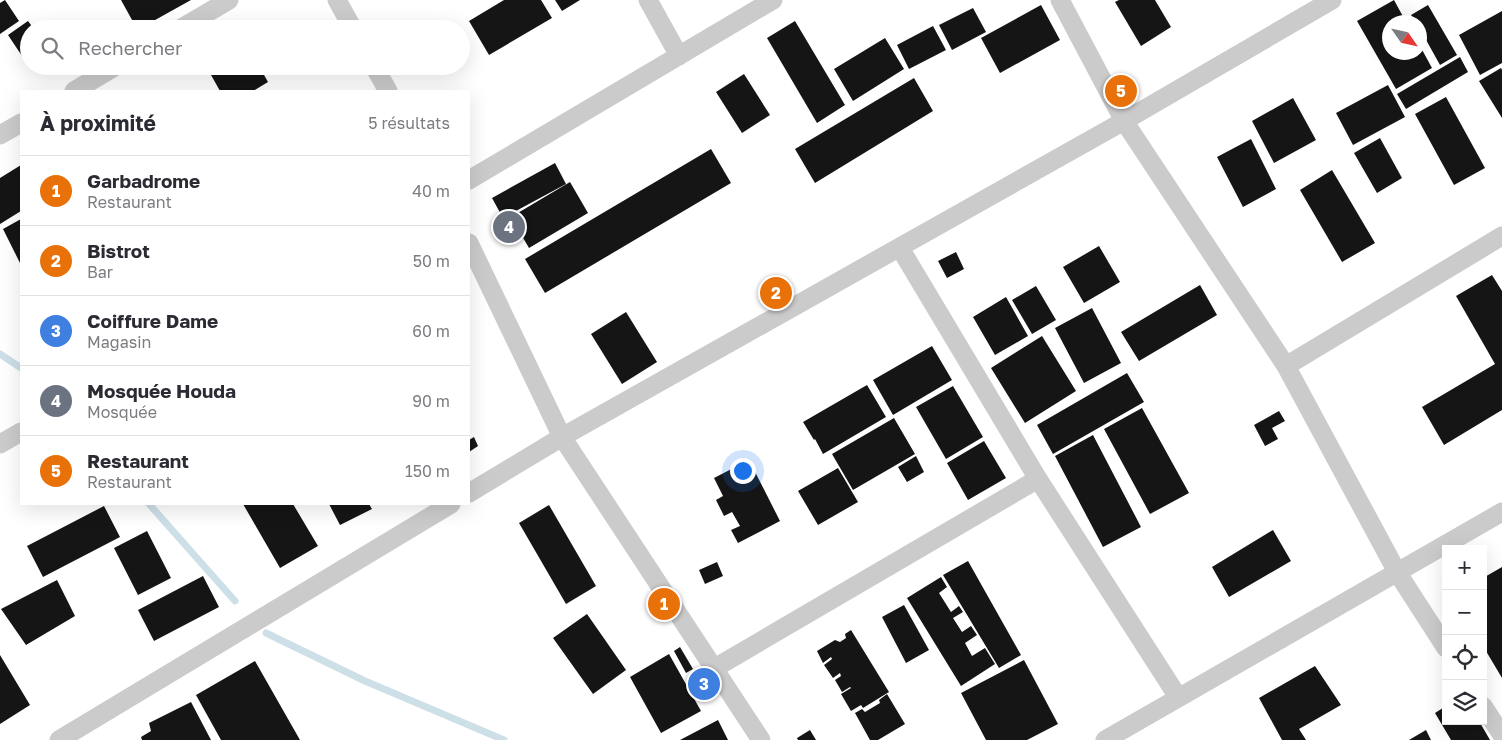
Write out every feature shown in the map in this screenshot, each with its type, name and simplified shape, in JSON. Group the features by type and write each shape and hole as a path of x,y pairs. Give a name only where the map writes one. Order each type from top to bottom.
{"street":[{"path":"195,20 228,0"},
{"path":"337,0 348,20"},
{"path":"648,0 678,56"},
{"path":"470,179 773,0"},
{"path":"1060,0 1124,121 1286,366 1396,572 1442,642"},
{"path":"470,492 562,437 1124,121 1332,0"},
{"path":"76,90 101,75"},
{"path":"379,75 387,90"},
{"path":"0,135 20,124"},
{"path":"1286,366 1502,236"},
{"path":"470,245 562,437 761,740"},
{"path":"900,248 1038,479 1178,697"},
{"path":"0,444 20,433"},
{"path":"713,668 1038,479"},
{"path":"59,740 449,505"},
{"path":"1105,740 1502,512"},
{"path":"1487,712 1502,735"}],"building":[{"path":"5,0 19,21 0,34 0,3"},
{"path":"121,0 191,0 155,20 132,20"},
{"path":"504,0 541,0 552,18 489,55 470,20"},
{"path":"555,0 580,0 562,11"},
{"path":"1119,0 1155,0 1171,27 1141,46 1115,2"},
{"path":"1394,0 1402,15 1382,15 1382,60 1427,59 1432,68 1396,89 1357,21"},
{"path":"1041,5 1060,40 1000,73 981,38"},
{"path":"1428,5 1457,55 1440,65 1427,42 1427,15 1411,15"},
{"path":"973,8 986,32 952,50 939,25"},
{"path":"1502,11 1502,63 1480,75 1459,35"},
{"path":"795,21 845,105 817,123 767,38"},
{"path":"933,26 946,50 909,69 897,45"},
{"path":"20,27 20,53 8,35"},
{"path":"885,38 904,69 853,101 834,69"},
{"path":"1460,57 1468,72 1406,109 1397,94"},
{"path":"1501,68 1502,70 1502,118 1479,81"},
{"path":"744,74 770,115 742,133 716,92"},
{"path":"211,75 264,75 268,82 255,90 219,90"},
{"path":"914,78 933,111 815,183 795,149"},
{"path":"1388,85 1405,117 1353,145 1336,113"},
{"path":"1446,97 1485,168 1454,185 1415,114"},
{"path":"1293,98 1316,140 1274,163 1252,121"},
{"path":"1380,138 1402,178 1377,193 1354,153"},
{"path":"1251,139 1276,189 1243,207 1217,157"},
{"path":"711,149 731,183 545,293 525,259"},
{"path":"555,163 566,184 503,218 492,198"},
{"path":"20,166 20,212 0,224 0,178"},
{"path":"1332,170 1375,243 1342,262 1300,190"},
{"path":"570,182 588,213 529,248 511,217"},
{"path":"20,220 20,263 3,229"},
{"path":"1099,246 1120,282 1084,303 1063,267"},
{"path":"956,252 964,269 947,278 938,261"},
{"path":"1492,275 1502,291 1502,410 1444,445 1422,407 1495,364 1456,296"},
{"path":"1200,285 1217,315 1139,361 1121,332"},
{"path":"1036,286 1056,320 1032,334 1012,300"},
{"path":"1006,297 1028,336 995,355 973,317"},
{"path":"1092,308 1121,363 1084,383 1055,328"},
{"path":"626,312 657,362 622,384 591,334"},
{"path":"1042,336 1076,391 1025,423 991,368"},
{"path":"932,346 952,380 893,415 873,380"},
{"path":"1127,373 1144,402 1053,454 1037,425"},
{"path":"867,385 886,417 823,454 803,422"},
{"path":"953,386 983,437 946,459 916,407"},
{"path":"1142,408 1189,493 1150,514 1104,429"},
{"path":"1279,411 1285,421 1272,428 1278,439 1265,446 1254,425"},
{"path":"894,418 915,454 853,490 832,454"},
{"path":"1093,435 1141,527 1103,547 1055,456"},
{"path":"474,437 478,446 470,451 470,439"},
{"path":"984,441 1006,478 968,500 947,463"},
{"path":"916,456 924,472 907,482 898,467"},
{"path":"749,460 780,521 738,543 731,530 740,526 732,512 724,516 716,500 723,496 714,478"},
{"path":"838,468 858,502 818,525 798,491"},
{"path":"244,505 294,505 318,546 280,568"},
{"path":"330,505 370,505 372,509 340,525"},
{"path":"549,505 596,586 566,604 519,523"},
{"path":"104,506 120,537 43,577 27,546"},
{"path":"1273,530 1291,561 1229,597 1212,567"},
{"path":"147,531 171,578 138,595 114,548"},
{"path":"968,561 1021,655 999,668 943,575"},
{"path":"717,562 723,576 705,584 699,570"},
{"path":"1502,567 1502,678 1487,653 1487,576"},
{"path":"203,576 219,607 154,641 138,610"},
{"path":"941,577 947,587 939,593 951,612 959,606 963,612 953,618 962,632 971,626 977,635 965,643 972,656 985,648 995,664 961,686 907,598"},
{"path":"57,580 75,616 26,645 1,609"},
{"path":"904,605 929,650 906,663 882,617"},
{"path":"587,614 626,670 593,694 553,638"},
{"path":"851,630 889,692 863,708 861,705 851,711 841,694 851,688 842,692 835,680 841,676 840,673 833,678 824,665 832,659 831,657 823,663 817,651 835,640 840,642 846,638 845,634"},
{"path":"680,647 693,669 686,673 674,651"},
{"path":"669,654 701,711 661,733 630,677"},
{"path":"0,655 30,705 0,724"},
{"path":"1024,660 1058,724 1027,740 986,740 961,693"},
{"path":"255,661 300,740 221,740 196,695"},
{"path":"1315,666 1341,705 1299,729 1306,740 1282,740 1259,698"},
{"path":"887,694 905,724 878,740 870,740 855,713 862,709 865,712 880,703 879,700"},
{"path":"191,702 211,740 142,740 141,737 151,731 149,723"},
{"path":"1442,709 1442,725 1435,713"},
{"path":"718,720 728,740 680,740"},
{"path":"1442,725 1481,725 1490,740 1451,740"},
{"path":"810,730 816,740 798,740 797,738"},
{"path":"1426,730 1431,740 1409,740"}],"waterway":[{"path":"0,354 20,367"},
{"path":"150,505 235,601"},
{"path":"266,633 365,681 504,740"}],"place":[{"name":"Restaurant","path":"1121,91"},
{"name":"Mosquée Houda","path":"509,227"},
{"name":"Bistrot","path":"776,293"},
{"name":"Garbadrome","path":"664,604"},
{"name":"Coiffure Dame","path":"704,684"}]}
